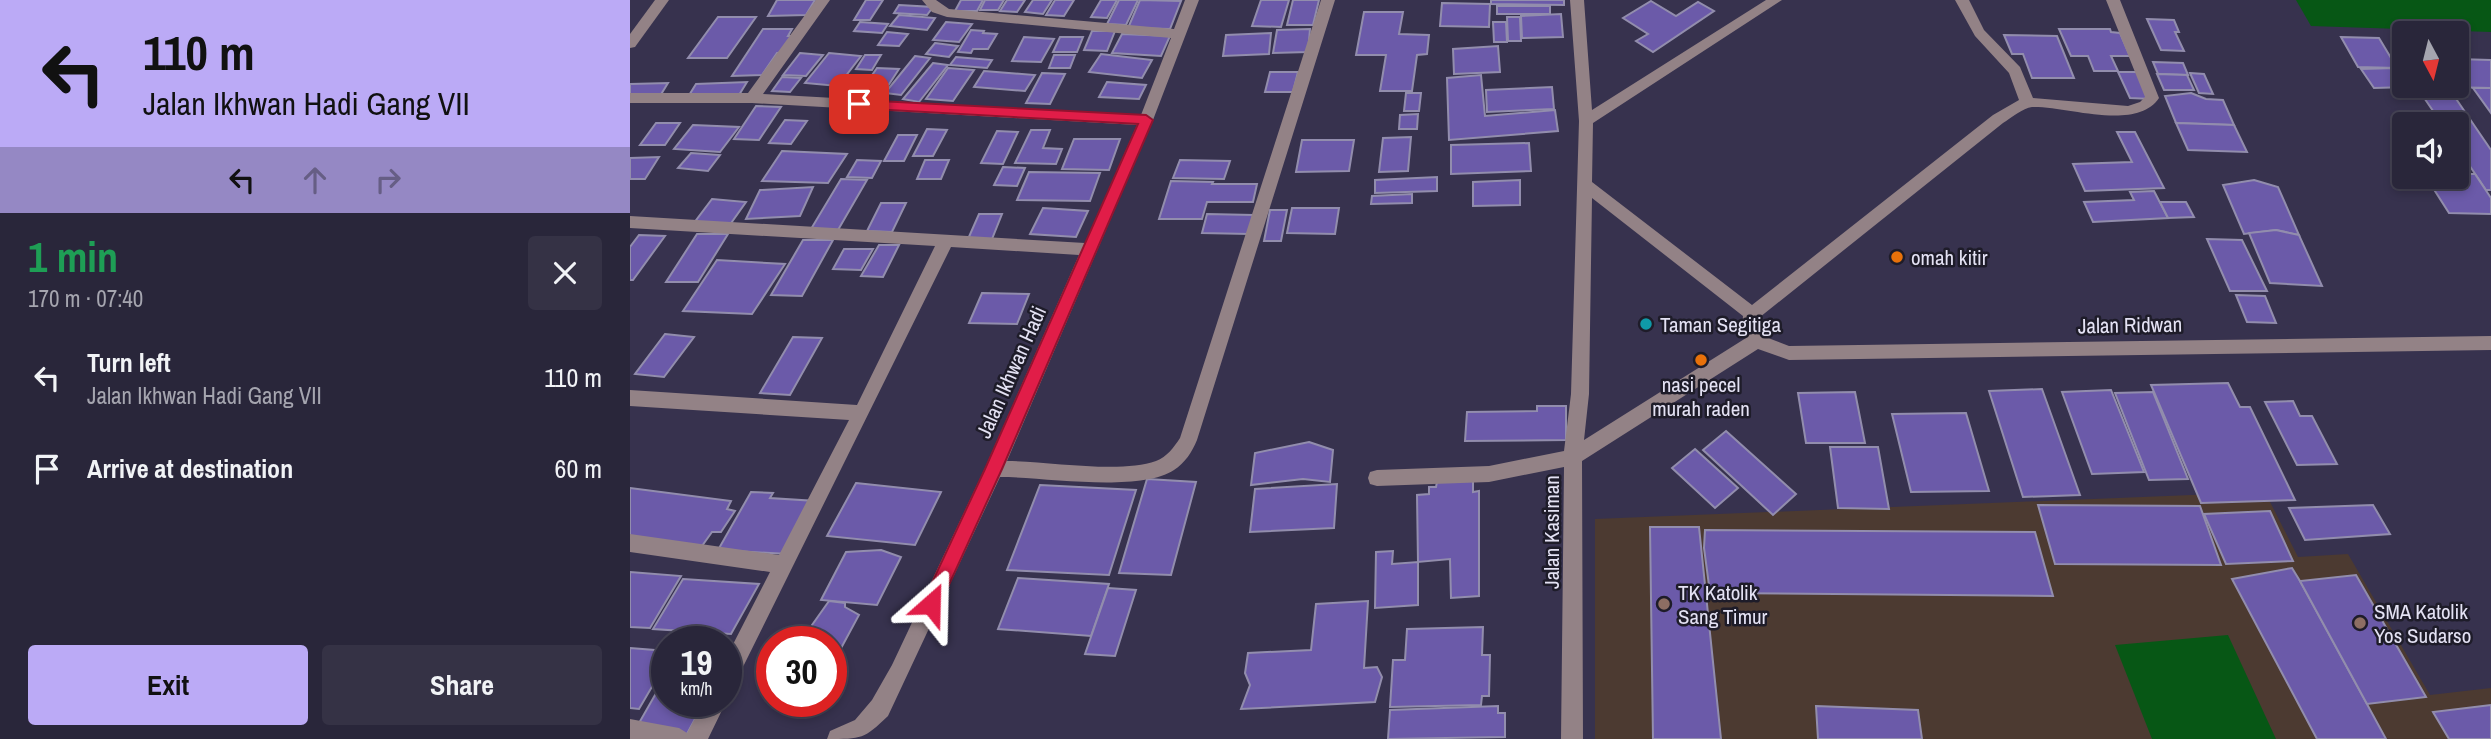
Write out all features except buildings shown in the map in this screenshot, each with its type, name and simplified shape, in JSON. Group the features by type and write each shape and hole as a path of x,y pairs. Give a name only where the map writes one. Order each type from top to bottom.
{"street":[{"path":"630,44 662,0"},
{"path":"752,98 823,0"},
{"path":"929,0 937,9 947,13 1181,34"},
{"name":"Jalan Ikhwan Hadi","path":"838,739 863,728 880,708 994,469 1146,120 1192,0"},
{"path":"994,469 1134,473 1162,468 1181,454 1188,440 1328,0"},
{"path":"1377,478 1489,474 1573,457 1580,394 1586,121 1577,0"},
{"path":"1586,121 1775,0"},
{"path":"1962,0 1978,34 2018,73 2027,102"},
{"path":"1763,344 1750,326 1752,314 1998,119 2027,102 2128,111 2145,106 2152,97 2113,0"},
{"path":"630,98 752,98 1146,120"},
{"path":"1583,183 1752,314"},
{"path":"630,222 1090,249"},
{"path":"742,649 946,240"},
{"name":"Jalan Ridwan","path":"1763,344 1789,353 2491,343"},
{"name":"Jalan Kasiman","path":"1572,739 1573,457 1763,344"},
{"path":"630,398 862,412"},
{"path":"630,543 785,565"},
{"path":"696,739 707,717"},
{"path":"630,730 679,739"}],"shaded area":[{"path":"2265,492 2298,557 2348,554 2430,695 2491,688 2491,739 1595,739 1595,519"}],"green space":[{"path":"2296,0 2491,0 2491,32 2469,31 2469,21 2392,21 2392,29 2311,26"},
{"path":"2228,635 2276,739 2152,739 2115,645"}],"place":[{"name":"omah kitir","path":"1897,257"},
{"name":"Taman Segitiga","path":"1646,324"},
{"name":"nasi pecel murah raden","path":"1701,360"},
{"name":"TK Katolik Sang Timur","path":"1664,604"},
{"name":"SMA Katolik Yos Sudarso","path":"2360,623"}],"route":[{"path":"859,104 1126,121 1146,120 994,469 931,604"}]}
